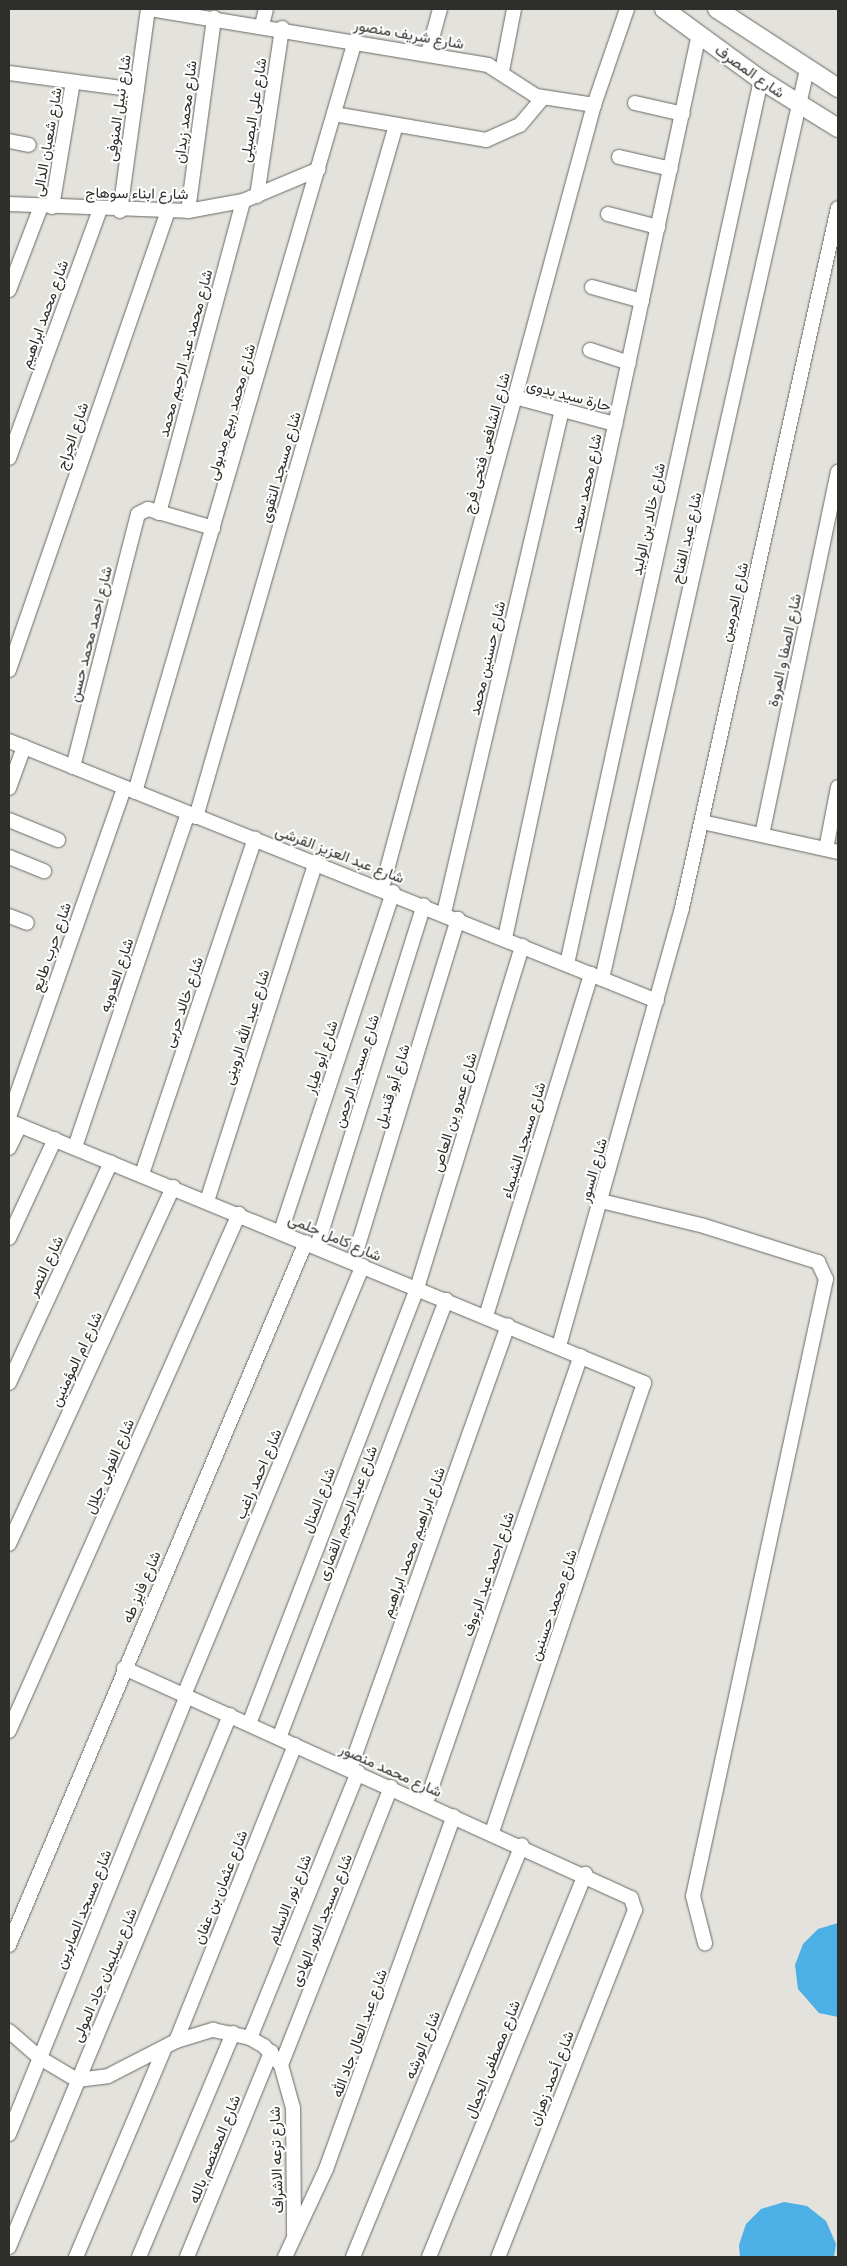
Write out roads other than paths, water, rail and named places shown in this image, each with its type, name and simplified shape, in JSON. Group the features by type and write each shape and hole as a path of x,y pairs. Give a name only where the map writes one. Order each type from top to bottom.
{"street":[{"name":"شارع شريف منصور","path":"149,9 207,14 428,53 502,71 543,98 594,105"},
{"name":"شارع نبيل المنوفى","path":"120,211 149,9"},
{"path":"262,25 266,9"},
{"path":"428,53 440,9"},
{"path":"502,71 514,9"},
{"name":"شارع الشافعى فتحى فرج","path":"387,890 515,397 594,105 627,9"},
{"name":"شارع المصرف","path":"664,9 761,80 838,128"},
{"path":"717,9 838,88"},
{"name":"شارع محمد زيدان","path":"188,211 207,14"},
{"name":"شارع على البصيلى","path":"257,196 282,28"},
{"name":"شارع محمد سعد","path":"504,938 699,34"},
{"name":"شارع محمد ربيع مدبولى","path":"130,790 213,528 319,170 355,41"},
{"name":"شارع عبد الفتاح","path":"597,976 807,69"},
{"path":"9,73 137,90"},
{"name":"شارع خالد بن الوليد","path":"567,964 761,80"},
{"name":"شارع شعبان الدالى","path":"9,290 47,207 73,82"},
{"path":"334,114 486,140 520,125 543,98"},
{"path":"635,103 683,114"},
{"name":"شارع مسجد التقوى","path":"192,815 396,125"},
{"path":"9,141 29,144"},
{"path":"619,157 671,169"},
{"name":"شارع ابناء سوهاج","path":"9,204 120,211 188,211 243,201 319,170"},
{"name":"شارع محمد عبد الرحيم محمد","path":"159,512 243,201"},
{"name":"شارع الحرمين","path":"657,1001 702,822 838,208"},
{"name":"شارع محمد ابراهيم","path":"9,458 100,210"},
{"name":"شارع الجراج","path":"9,670 167,212"},
{"path":"608,214 658,227"},
{"path":"592,287 642,301"},
{"path":"590,350 629,363"},
{"name":"حارة سيد بدوى","path":"515,397 615,424"},
{"name":"شارع حسنين محمد","path":"444,913 562,410"},
{"name":"شارع الصفا و المروة","path":"762,835 838,472"},
{"name":"شارع احمد محمد حسن","path":"73,767 141,511 159,512"},
{"path":"159,512 213,528"},
{"name":"شارع عبد العزيز القرشى","path":"9,741 192,815 387,890 657,1001"},
{"path":"9,788 24,747"},
{"path":"702,822 832,850 838,787"},
{"name":"شارع حرب طايع","path":"9,1148 12,1121 130,790"},
{"name":"شارع العدويه","path":"74,1147 192,815"},
{"path":"9,820 58,840"},
{"name":"شارع خالد حربى","path":"142,1174 255,839"},
{"path":"9,857 44,872"},
{"name":"شارع عبد الله الروينى","path":"207,1201 316,862"},
{"name":"شارع أبو طيار","path":"280,1231 387,890"},
{"name":"شارع مسجد الرحمن","path":"311,1244 424,905"},
{"path":"9,916 27,923"},
{"name":"شارع أبو قنديل","path":"358,1264 458,919"},
{"name":"شارع عمرو بن العاص","path":"417,1288 522,946"},
{"name":"شارع مسجد الشيماء","path":"486,1316 597,976"},
{"name":"شارع السور","path":"558,1346 657,1001"},
{"name":"شارع كامل حلمى","path":"12,1121 581,1356 637,1377 645,1388"},
{"path":"9,1238 55,1139"},
{"name":"شارع النصر","path":"9,1383 111,1162"},
{"name":"شارع ام المؤمنين","path":"9,1544 174,1187"},
{"path":"601,1201 704,1226 818,1262 826,1279 693,1896 705,1943"},
{"name":"شارع الفولى جلال","path":"9,1731 239,1214"},
{"name":"شارع فايز طه","path":"9,1945 124,1668 311,1244"},
{"name":"شارع احمد راغب","path":"186,1696 358,1264"},
{"name":"شارع المنال","path":"249,1724 417,1288"},
{"name":"شارع عبد الرحيم القمارى","path":"279,1738 446,1300"},
{"name":"شارع ابراهيم محمد ابراهيم","path":"354,1771 508,1325"},
{"name":"شارع احمد عبد الرءوف","path":"426,1803 581,1356"},
{"name":"شارع محمد حسنين","path":"492,1832 645,1388"},
{"name":"شارع محمد منصور","path":"124,1668 627,1893 635,1910"},
{"name":"شارع مسجد الصابرين","path":"9,2134 186,1696"},
{"name":"شارع سليمان جاد المولى","path":"9,2247 230,1715"},
{"name":"شارع عثمان بن عفان","path":"76,2257 170,2044 295,1745"},
{"name":"شارع نور الاسلام","path":"250,2038 354,1771"},
{"name":"شارع مسجد النور الهادى","path":"281,2065 391,1787"},
{"name":"شارع عبد العال جاد الله","path":"285,2257 326,2170 454,1816"},
{"name":"شارع الورشه","path":"353,2257 522,1846"},
{"name":"شارع مصطفى الجمال","path":"429,2257 585,1874"},
{"name":"شارع أحمد زهران","path":"498,2257 635,1910"},
{"name":"شارع ترعه الاشراف","path":"77,2080 108,2076 170,2044 213,2030 250,2038 270,2052 281,2065 292,2108 294,2235"},
{"path":"9,2031 40,2058 77,2080"},
{"path":"139,2257 233,2033"},
{"name":"شارع المعتصم بالله","path":"187,2257 270,2052"}],"water":[{"path":"838,1923 838,2017 819,2013 798,1989 795,1965 803,1944 818,1929"},
{"path":"784,2202 807,2206 826,2221 836,2244 834,2257 740,2257 739,2245 746,2224 761,2209"}]}
